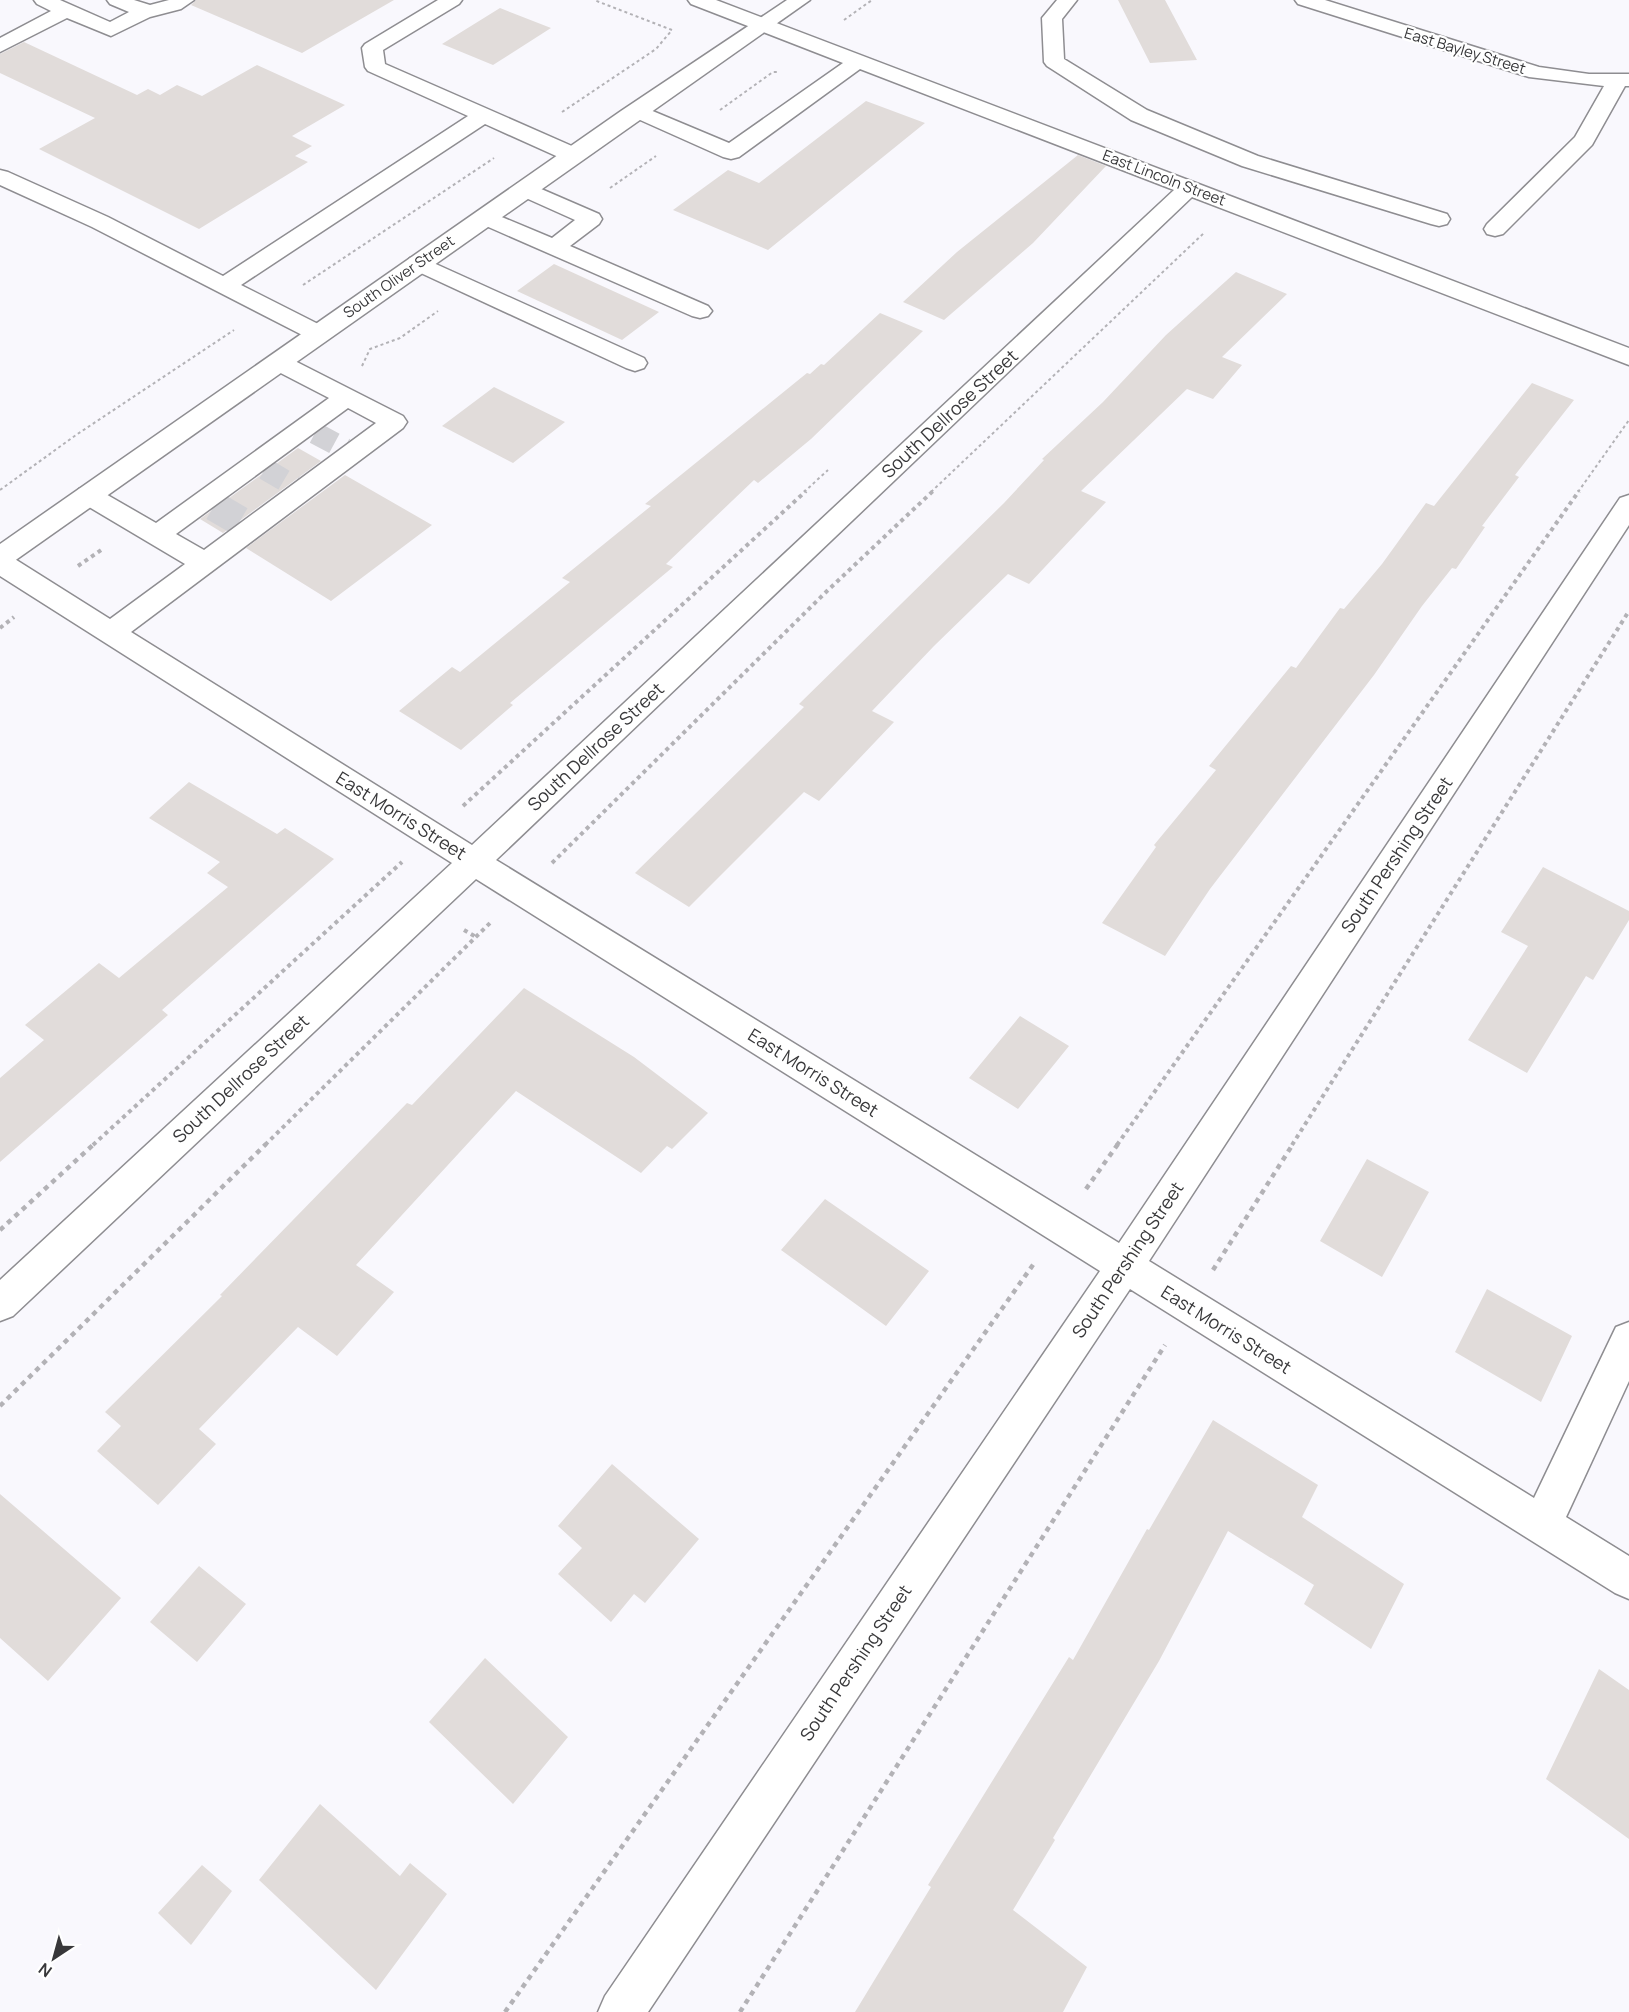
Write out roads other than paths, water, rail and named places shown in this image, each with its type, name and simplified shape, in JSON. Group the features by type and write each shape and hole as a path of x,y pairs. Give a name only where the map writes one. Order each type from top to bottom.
{"street":[{"path":"44,0 111,30 144,12 167,9 184,0"},
{"path":"117,0 144,12"},
{"path":"452,0 372,48 375,67 573,155"},
{"name":"East Lincoln Street","path":"699,0 1629,357"},
{"name":"South Oliver Street","path":"0,557 636,111 800,0"},
{"path":"1067,0 1052,18 1054,62 1139,115 1250,161 1439,219"},
{"name":"East Bayley Street","path":"1305,0 1536,73 1589,80 1624,80"},
{"path":"1355,17 1372,0"},
{"path":"0,46 67,10"},
{"path":"636,111 731,152 859,61"},
{"path":"1495,229 1584,140 1624,80"},
{"path":"223,286 484,115"},
{"path":"0,177 100,222 319,334"},
{"name":"South Dellrose Street","path":"0,1304 474,862 1189,188"},
{"path":"525,189 591,219 554,247"},
{"path":"485,217 700,311"},
{"path":"418,263 635,363"},
{"path":"111,633 205,563 248,526 298,488 348,451 394,422 278,362"},
{"path":"148,529 209,503 260,467 310,430 340,393"},
{"path":"88,495 205,563"},
{"name":"South Pershing Street","path":"621,2012 1124,1267 1629,504"},
{"name":"East Morris Street","path":"0,563 522,892 1629,1579"},
{"path":"1542,1525 1629,1340"}],"tunnel":[{"path":"315,433 345,449"},
{"path":"265,469 294,486"},
{"path":"214,506 243,523"}]}
